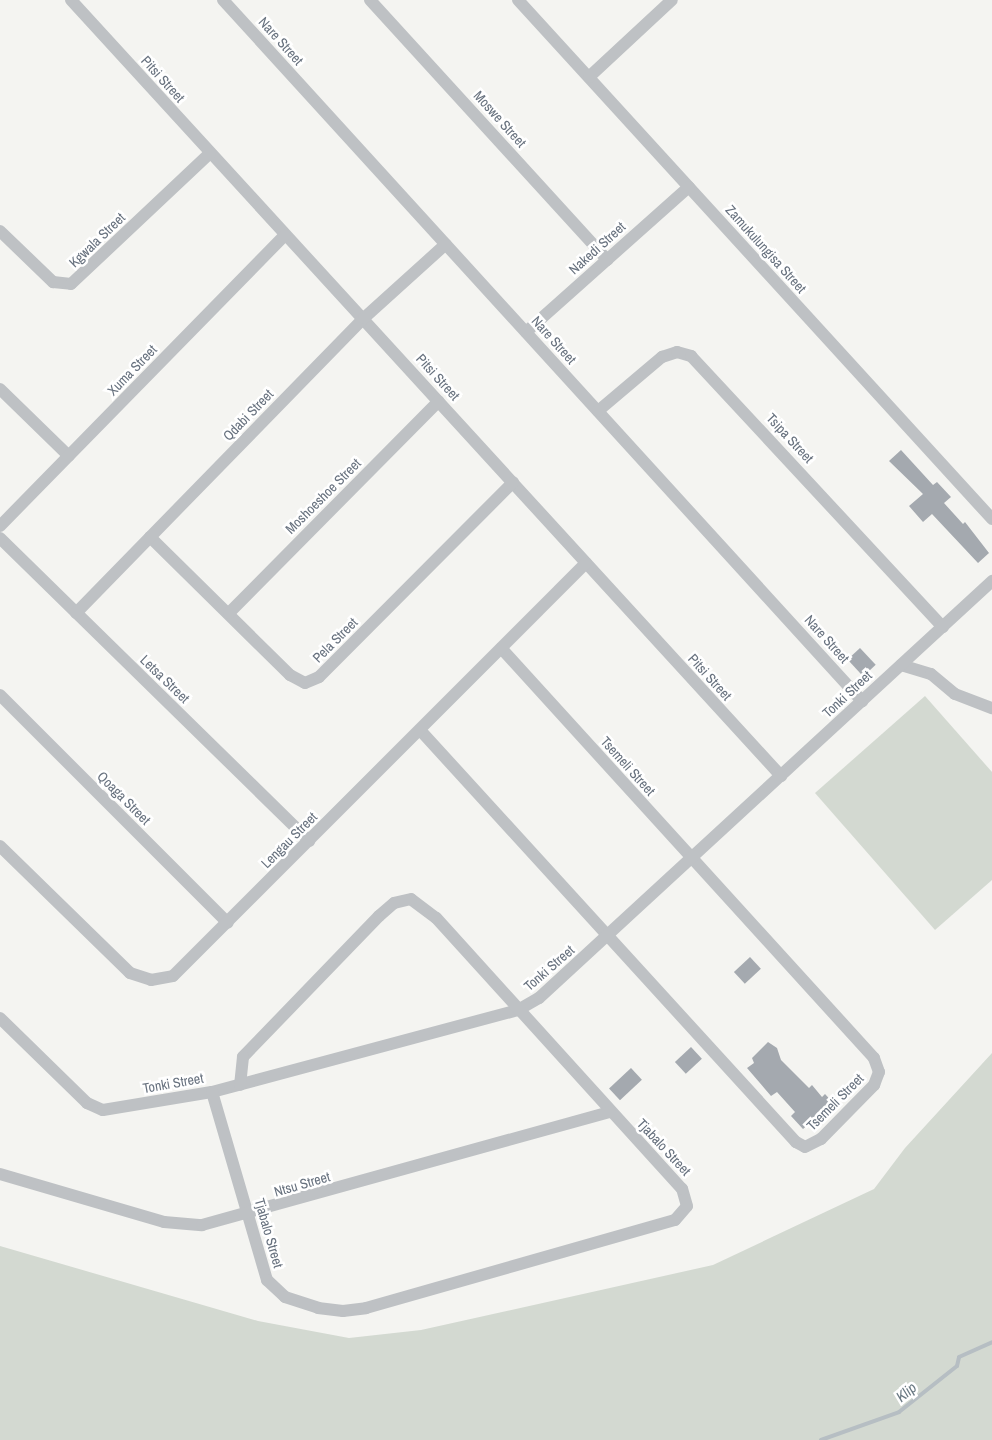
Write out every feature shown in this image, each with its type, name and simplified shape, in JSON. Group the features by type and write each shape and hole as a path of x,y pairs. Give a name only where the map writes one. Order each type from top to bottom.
{"street":[{"name":"Pitsi Street","path":"71,0 285,235 364,318 781,776"},
{"name":"Nare Street","path":"224,0 862,701"},
{"name":"Moswe Street","path":"370,0 607,260"},
{"name":"Zamukulungisa Street","path":"519,0 992,519"},
{"path":"589,77 672,0"},
{"name":"Kgwala Street","path":"0,231 53,282 71,284 210,153"},
{"name":"Nakedi Street","path":"526,332 688,187"},
{"name":"Xuma Street","path":"0,526 285,235"},
{"name":"Qdabi Street","path":"76,613 364,318 446,244"},
{"name":"Tsipa Street","path":"598,411 662,358 677,352 691,356 943,626"},
{"path":"0,388 69,456"},
{"name":"Moshoeshoe Street","path":"228,613 439,401"},
{"name":"Pela Street","path":"150,537 297,681 311,682 513,482"},
{"name":"Letsa Street","path":"0,538 309,841"},
{"name":"Lengau Street","path":"0,846 125,968 139,978 156,980 173,976 586,563"},
{"name":"Tonki Street","path":"0,1018 87,1103 98,1108 119,1108 212,1092 518,1010 539,998 992,581"},
{"name":"Tsemeli Street","path":"420,730 796,1142 805,1147 821,1139 874,1086 878,1076 878,1065 501,648"},
{"path":"901,665 932,674 955,694 992,708"},
{"name":"Qoaga Street","path":"0,695 228,923"},
{"name":"Tjabalo Street","path":"212,1092 270,1285 300,1303 343,1311 366,1308 678,1219 687,1206 682,1189 429,911 411,899 400,900 378,916 243,1057 240,1084"},
{"name":"Ntsu Street","path":"0,1174 174,1224 202,1225 248,1214 610,1112"}],"shaded area":[{"path":"925,696 992,772 992,880 935,930 815,793"},
{"path":"992,1053 992,1440 0,1440 0,1246 258,1321 349,1338 421,1330 713,1265 874,1189 905,1148"}],"building":[{"path":"901,450 933,485 937,482 951,497 944,503 963,524 965,522 989,553 978,563 932,514 923,522 909,506 923,494 889,461"},
{"path":"860,648 876,665 863,676 848,660"},
{"path":"750,957 761,969 745,984 734,972"},
{"path":"768,1042 777,1048 781,1060 809,1088 812,1085 822,1097 825,1094 837,1107 824,1120 819,1115 803,1129 791,1116 795,1112 777,1092 771,1096 747,1068 754,1063 752,1058"},
{"path":"691,1047 702,1059 686,1074 675,1062"},
{"path":"631,1068 642,1080 620,1100 609,1088"}],"waterway":[{"name":"Klip","path":"821,1440 899,1412 957,1366 959,1357 992,1342"}]}
